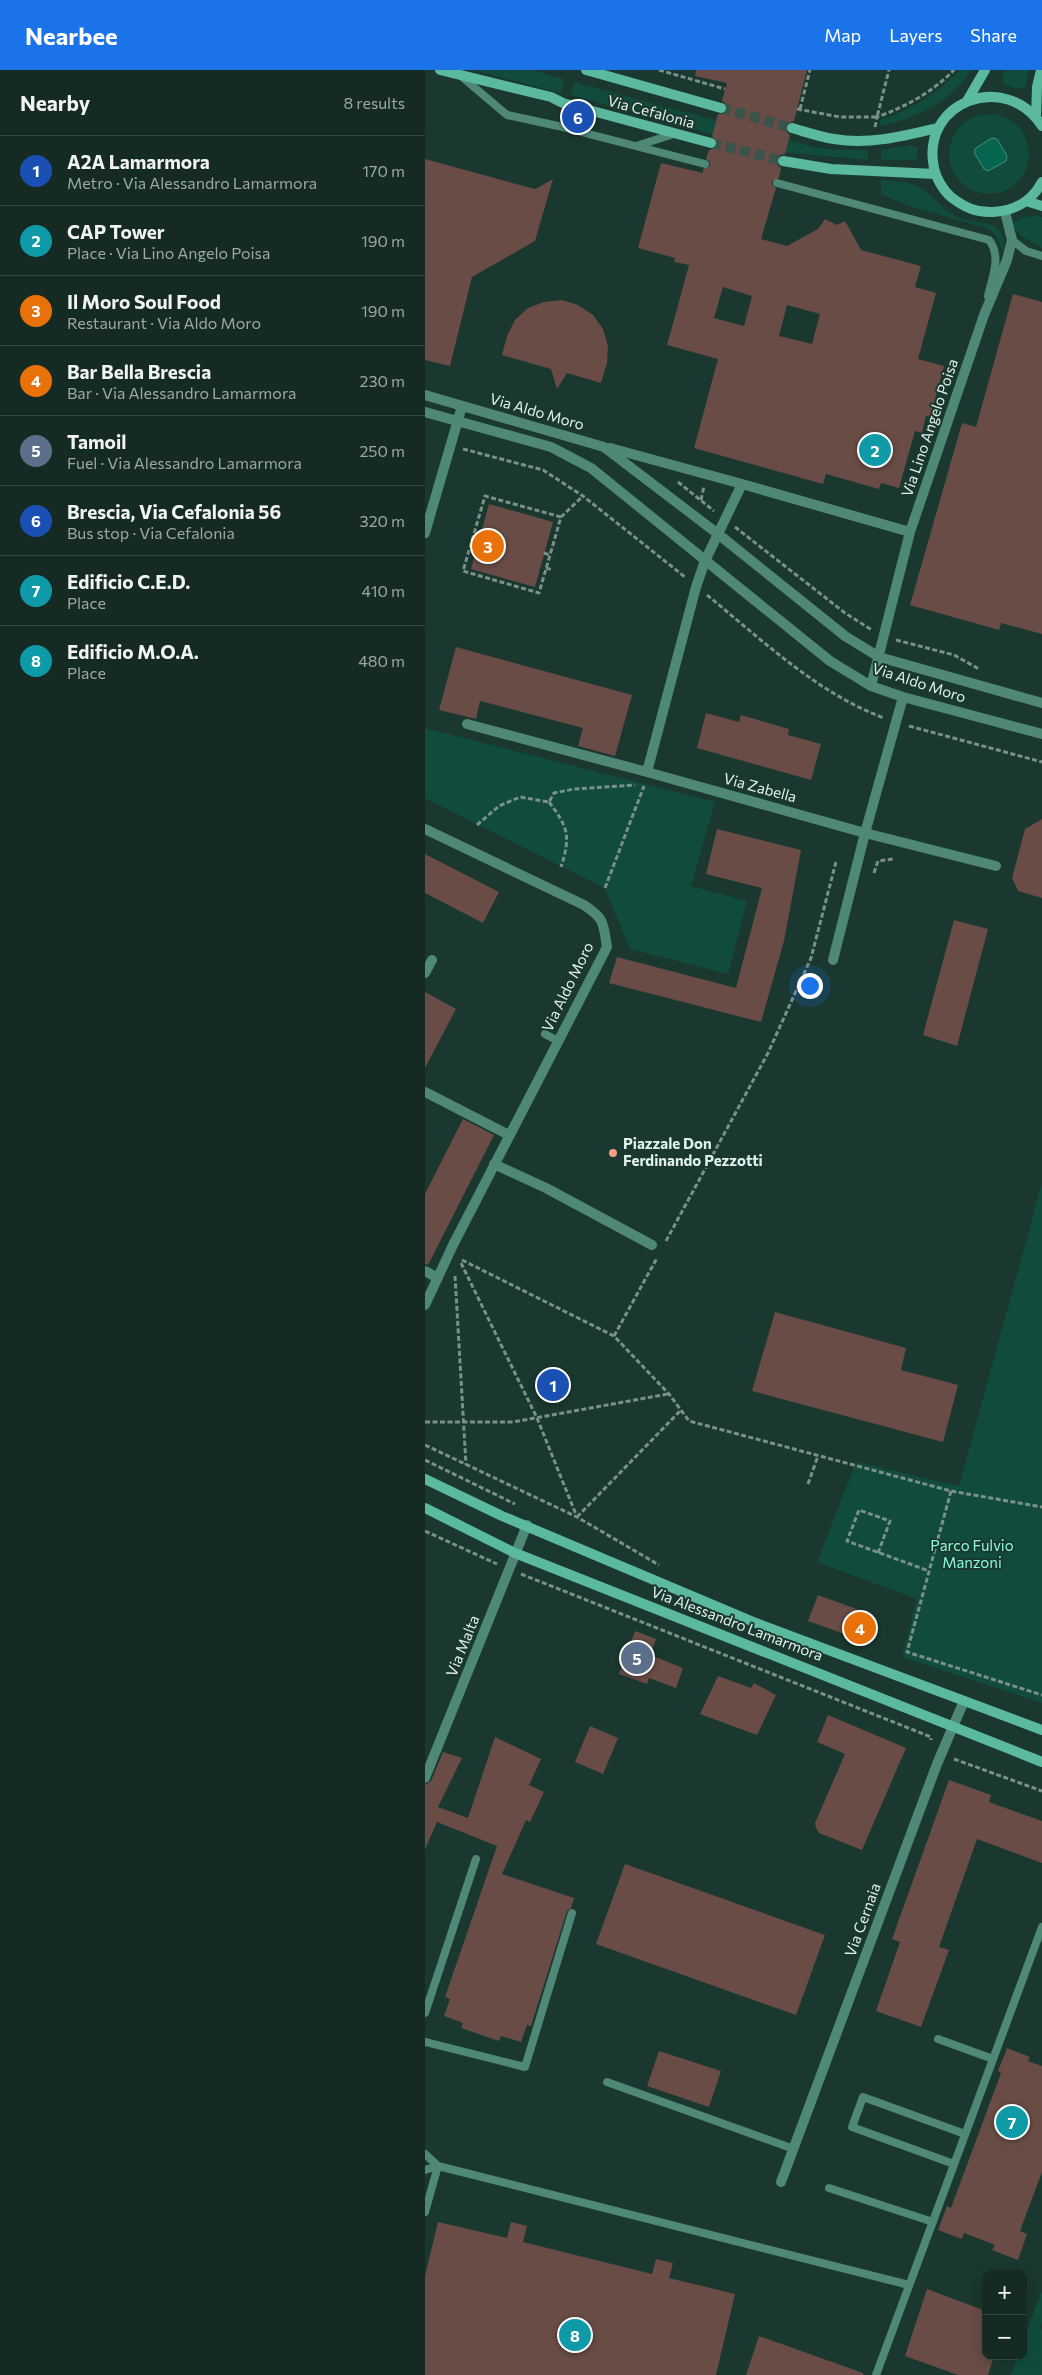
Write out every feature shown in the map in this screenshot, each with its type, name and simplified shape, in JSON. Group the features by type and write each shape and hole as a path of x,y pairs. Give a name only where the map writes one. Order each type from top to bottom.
{"main road":[{"name":"Via Cefalonia","path":"440,70 551,97 563,103 711,143"},
{"name":"Via Cefalonia","path":"586,70 721,108"},
{"path":"967,101 985,70"},
{"path":"1039,122 1037,87 1041,70"},
{"path":"1039,122 1022,104 1004,97 985,96 967,101 950,112 938,128 933,143 932,159 935,174 946,193 963,206 983,213 1005,212 1026,201 1039,189 1042,182"},
{"path":"792,128 835,139 875,141 902,137 938,128"},
{"path":"783,161 831,169 935,174"},
{"path":"1026,201 1042,206"},
{"name":"Via Alessandro Lamarmora","path":"425,1478 527,1526 756,1623 1042,1730"},
{"name":"Via Alessandro Lamarmora","path":"425,1508 515,1553 1042,1762"}],"street":[{"name":"Via Lino Angelo Poisa","path":"871,686 910,532 984,315 1007,260 1012,240 1005,212"},
{"name":"Via Aldo Moro","path":"425,395 910,532"},
{"path":"425,532 462,406"},
{"name":"Via Aldo Moro","path":"425,412 551,447 591,468 830,661 871,686 1042,734"},
{"name":"Via Aldo Moro","path":"604,447 718,534 845,636 879,657 1042,703"},
{"path":"647,772 690,605 705,561 743,484"},
{"path":"833,960 865,833 903,696"},
{"name":"Via Zabella","path":"467,724 865,833 996,866"},
{"name":"Via Aldo Moro","path":"425,829 584,905 599,915 604,928 607,947 494,1164 425,1305"},
{"path":"425,973 432,960"},
{"path":"425,1092 509,1135"},
{"path":"494,1164 546,1188 656,1247"},
{"path":"425,1271 438,1278"},
{"name":"Via Malta","path":"425,1778 527,1526"},
{"name":"Via Cernaia","path":"781,2182 942,1754 964,1701"}],"lane":[{"path":"461,76 507,116 705,164"},
{"path":"636,146 675,133"},
{"path":"777,184 989,240 994,247 997,257 984,315"},
{"path":"1012,240 1027,251 1042,256"},
{"path":"545,1034 558,1041"},
{"path":"425,2013 476,1859"},
{"path":"425,2042 525,2067 572,1912"},
{"path":"876,2375 1042,1927"},
{"path":"938,2039 993,2059"},
{"path":"607,2082 794,2149"},
{"path":"954,2164 852,2127 863,2097 965,2134"},
{"path":"425,2154 438,2166 909,2285"},
{"path":"425,2170 438,2166"},
{"path":"425,2212 438,2166"},
{"path":"829,2188 933,2222"}],"path":[{"path":"659,70 725,89"},
{"path":"810,70 799,109 840,117 877,117 914,102 955,70"},
{"path":"875,125 889,70"},
{"path":"670,476 845,613 883,637 954,655 982,671"},
{"path":"561,517 485,496 463,572 539,593 561,517 583,496"},
{"path":"544,553 550,555"},
{"path":"546,568 553,570"},
{"path":"907,736 909,726 1042,762"},
{"path":"549,802 554,793 574,788 645,784 605,888"},
{"path":"477,825 499,806 520,797 549,802 564,822 567,846 561,867"},
{"path":"874,873 878,861 893,859"},
{"path":"665,1242 776,1036 811,958 836,862"},
{"path":"614,1336 656,1247"},
{"path":"577,1517 537,1418 459,1259 614,1336 669,1394 689,1421 951,1490 1042,1507"},
{"path":"455,1274 466,1465"},
{"path":"425,1422 513,1422 669,1394"},
{"path":"577,1517 681,1410"},
{"path":"425,1445 577,1517 660,1565"},
{"path":"808,1484 818,1456"},
{"path":"951,1490 907,1652 1042,1695"},
{"path":"878,1553 890,1521 859,1510 847,1541 878,1553 929,1571"},
{"path":"425,1531 509,1569 931,1737 932,1750 1042,1790"}],"green space":[{"path":"473,70 532,70 564,79 561,93"},
{"path":"960,70 971,70 954,91 943,100 919,114 880,126 880,120 903,111 923,100"},
{"path":"1006,70 1029,70 1025,87 1019,89 1004,85 1002,77"},
{"path":"574,82 810,146 828,149 868,150 868,160 771,151 571,95"},
{"path":"989,114 1004,117 1017,126 1026,139 1029,154 1026,169 1017,182 1004,191 989,194 974,191 961,182 952,169 949,154 952,139 961,126 974,117"},
{"path":"912,145 918,148 916,160 881,160 881,150"},
{"path":"881,180 915,185 924,190 953,215 993,226 1002,235 1004,249 1001,248 996,236 986,228 909,206 881,194"},
{"path":"1042,217 1042,248 1021,236 1012,224 1021,218"},
{"path":"425,728 715,802 691,886 747,901 728,974 630,949 605,888 425,798"},
{"name":"Parco Fulvio Manzoni","path":"1042,1183 1042,1703 902,1657 917,1599 817,1562 856,1462 959,1486"},
{"path":"1042,2290 1042,2322 1040,2328 1042,2329 1042,2375 1011,2375 1017,2360 1027,2360 1027,2330"}],"shaded area":[{"path":"992,138 997,139 1007,156 1006,161 988,171 984,169 974,152 976,148"}],"building":[{"path":"696,70 807,70 794,121 788,123 785,127 790,135 785,154 780,155 776,159 777,164 781,168 779,178 772,181 772,185 776,188 761,239 787,246 818,229 825,219 837,225 845,221 861,250 921,266 915,287 936,293 918,359 944,366 930,417 926,416 922,433 915,431 899,488 881,483 879,489 826,474 823,484 694,448 718,359 667,345 689,265 674,262 675,258 638,248 661,163 703,173 703,169 710,166 710,162 706,159 709,150 717,145 717,141 712,136 718,114 723,114 728,109 722,101 727,83 695,76","holes":["723,287 752,296 744,326 714,318","787,305 820,314 812,344 779,336"]},
{"path":"425,159 535,189 553,179 535,241 472,277 450,366 425,360"},
{"path":"1013,294 1042,302 1042,634 1001,623 999,630 910,605 962,423 976,427"},
{"path":"562,300 578,305 593,315 603,329 608,346 607,363 601,383 567,373 557,389 551,369 502,355 507,336 515,320 528,308 544,302"},
{"path":"489,504 553,522 535,587 471,569"},
{"path":"456,647 632,695 615,756 578,746 583,728 480,701 476,719 439,710"},
{"path":"706,713 739,722 741,715 789,729 788,735 821,744 811,780 697,748"},
{"path":"1042,819 1042,898 1018,891 1012,878 1025,829"},
{"path":"717,829 801,850 784,941 761,1022 609,983 617,957 736,988 762,888 706,874"},
{"path":"425,854 499,892 483,923 425,893"},
{"path":"954,920 988,929 957,1046 923,1035"},
{"path":"425,992 456,1009 425,1068"},
{"path":"463,1119 494,1135 428,1265 425,1264 425,1194"},
{"path":"775,1312 906,1348 901,1370 958,1385 943,1442 752,1391"},
{"path":"818,1595 873,1615 864,1641 808,1621"},
{"path":"635,1631 656,1639 650,1655 683,1668 676,1688 649,1678 647,1684 619,1674"},
{"path":"718,1676 751,1688 754,1683 776,1695 757,1735 700,1714"},
{"path":"828,1715 906,1748 862,1850 819,1833 816,1828 815,1823 845,1754 817,1742"},
{"path":"590,1726 618,1738 603,1774 575,1762"},
{"path":"495,1737 541,1759 529,1785 544,1792 530,1822 526,1820 502,1874 574,1898 571,1908 567,1911 531,2026 527,2025 521,2042 501,2036 499,2041 461,2028 463,2023 444,2016 450,1999 445,1997 497,1846 437,1822 425,1849 425,1785 431,1781 443,1752 462,1758 438,1807 468,1818"},
{"path":"949,1780 991,1795 989,1802 1042,1821 1042,1863 977,1839 939,1947 949,1950 921,2027 876,2011 900,1942 892,1939"},
{"path":"625,1864 825,1935 796,2015 596,1944"},
{"path":"1007,2048 1030,2057 1028,2061 1042,2066 1042,2172 1020,2231 1027,2234 1018,2260 992,2250 995,2245 964,2233 962,2239 938,2230 947,2206 951,2208 1001,2073 998,2071"},
{"path":"659,2051 721,2071 709,2107 647,2086"},
{"path":"438,2222 507,2238 511,2222 527,2226 523,2242 652,2274 656,2259 673,2263 669,2278 735,2294 716,2375 425,2375 425,2276"},
{"path":"927,2289 982,2310 982,2360 993,2360 988,2375 958,2375 905,2356"},
{"path":"759,2336 863,2373 863,2375 746,2375"}],"tunnel":[{"path":"721,108 792,128"},
{"path":"711,143 783,161"}],"place":[{"name":"Brescia, Via Cefalonia 56","path":"578,117"},
{"name":"CAP Tower","path":"875,450"},
{"name":"Il Moro Soul Food","path":"488,546"},
{"name":"Piazzale Don Ferdinando Pezzotti","path":"613,1153"},
{"name":"A2A Lamarmora","path":"553,1385"},
{"name":"Bar Bella Brescia","path":"860,1628"},
{"name":"Tamoil","path":"637,1658"},
{"name":"Edificio C.E.D.","path":"1012,2122"},
{"name":"Edificio M.O.A.","path":"575,2335"}]}
